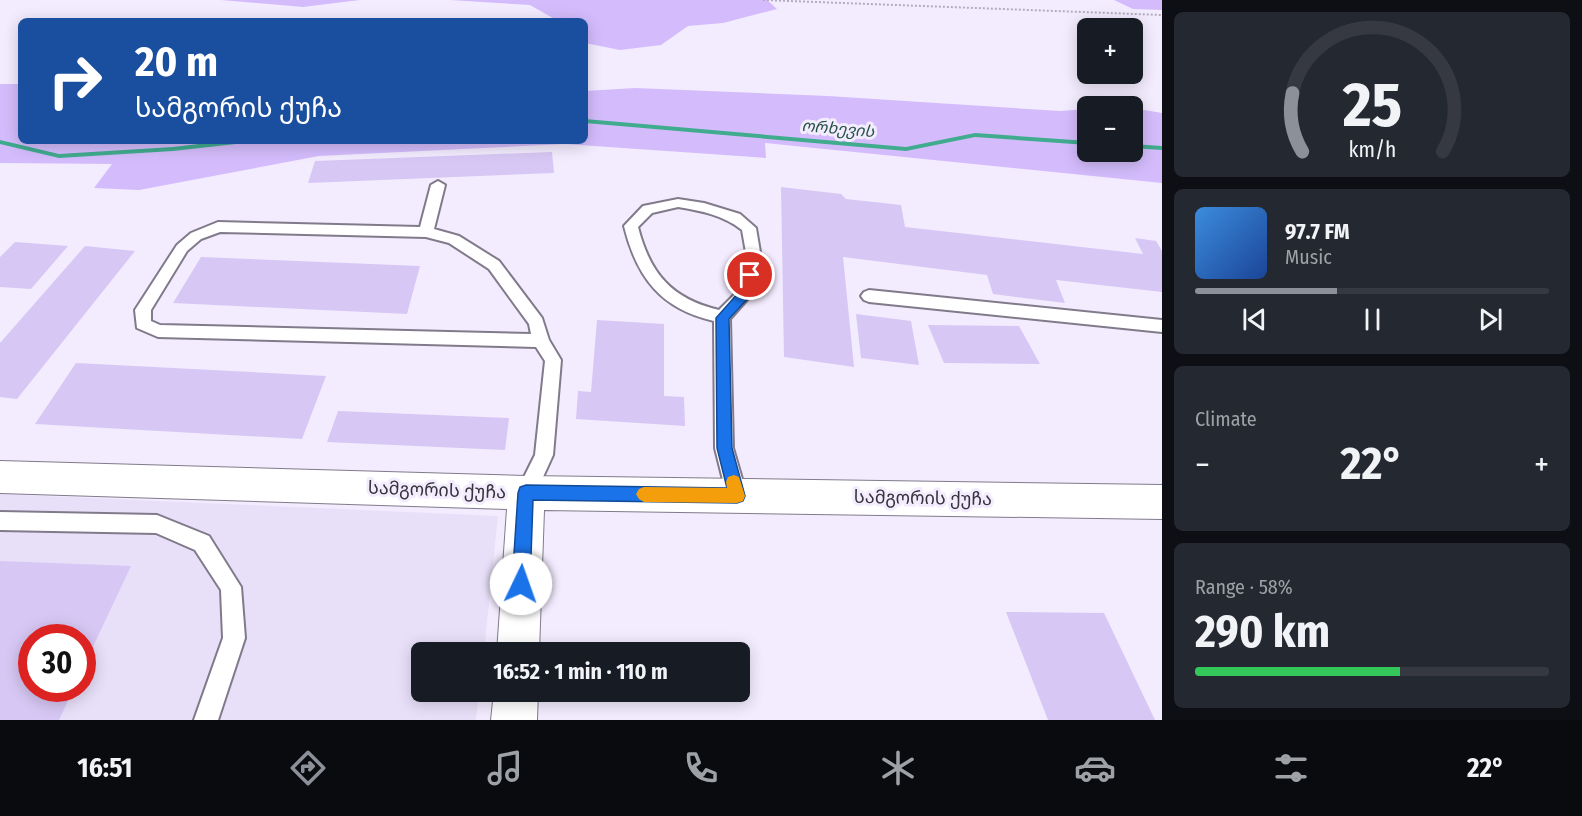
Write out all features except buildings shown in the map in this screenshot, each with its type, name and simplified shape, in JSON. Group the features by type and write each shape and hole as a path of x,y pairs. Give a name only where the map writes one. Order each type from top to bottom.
{"street":[{"name":"სამგორის ქუჩა","path":"0,477 526,493 1162,502"},
{"path":"519,642 526,493"},
{"path":"514,720 515,702"}],"lane":[{"path":"426,232 438,185"},
{"path":"722,318 686,307 661,286 636,248 631,226 648,209 678,203 704,207 735,217 749,228 754,258 746,292 722,318 724,448 737,496"},
{"path":"526,493 544,455 553,360 541,341 536,322 494,265 454,239 426,232 218,227 196,236 182,248 143,310 143,324 158,331 541,341"},
{"path":"869,296 1162,326"},
{"path":"0,521 158,524 202,543 231,587 234,638 206,720"}],"path":[{"path":"763,0 1162,15"}],"shaded area":[{"path":"221,0 360,0 303,7"},
{"path":"450,0 767,0 777,9 723,23 688,26 661,45 620,50 588,44 588,18 553,18 530,5"},
{"path":"1114,0 1162,0 1162,10 1133,9"},
{"path":"0,84 18,84 18,144 565,144 319,156 139,190 94,188 112,164 0,163"},
{"path":"635,88 828,96 1060,111 1077,110 1077,162 1143,162 1143,110 1162,113 1162,183 765,143 766,158 565,144 588,144 588,91"},
{"path":"0,494 498,516 485,642 411,642 411,702 478,702 476,720 0,720"}],"waterway":[{"name":"ორხევის","path":"588,121 906,149 975,135 1077,142"},
{"name":"ორხევის","path":"0,142 59,156 218,144"},
{"name":"ორხევის","path":"1143,147 1162,148"}],"slow traffic":[{"path":"644,494 737,496 734,482"}],"route":[{"path":"521,584 526,493 737,496 724,448 722,318 746,292 750,275"}]}
